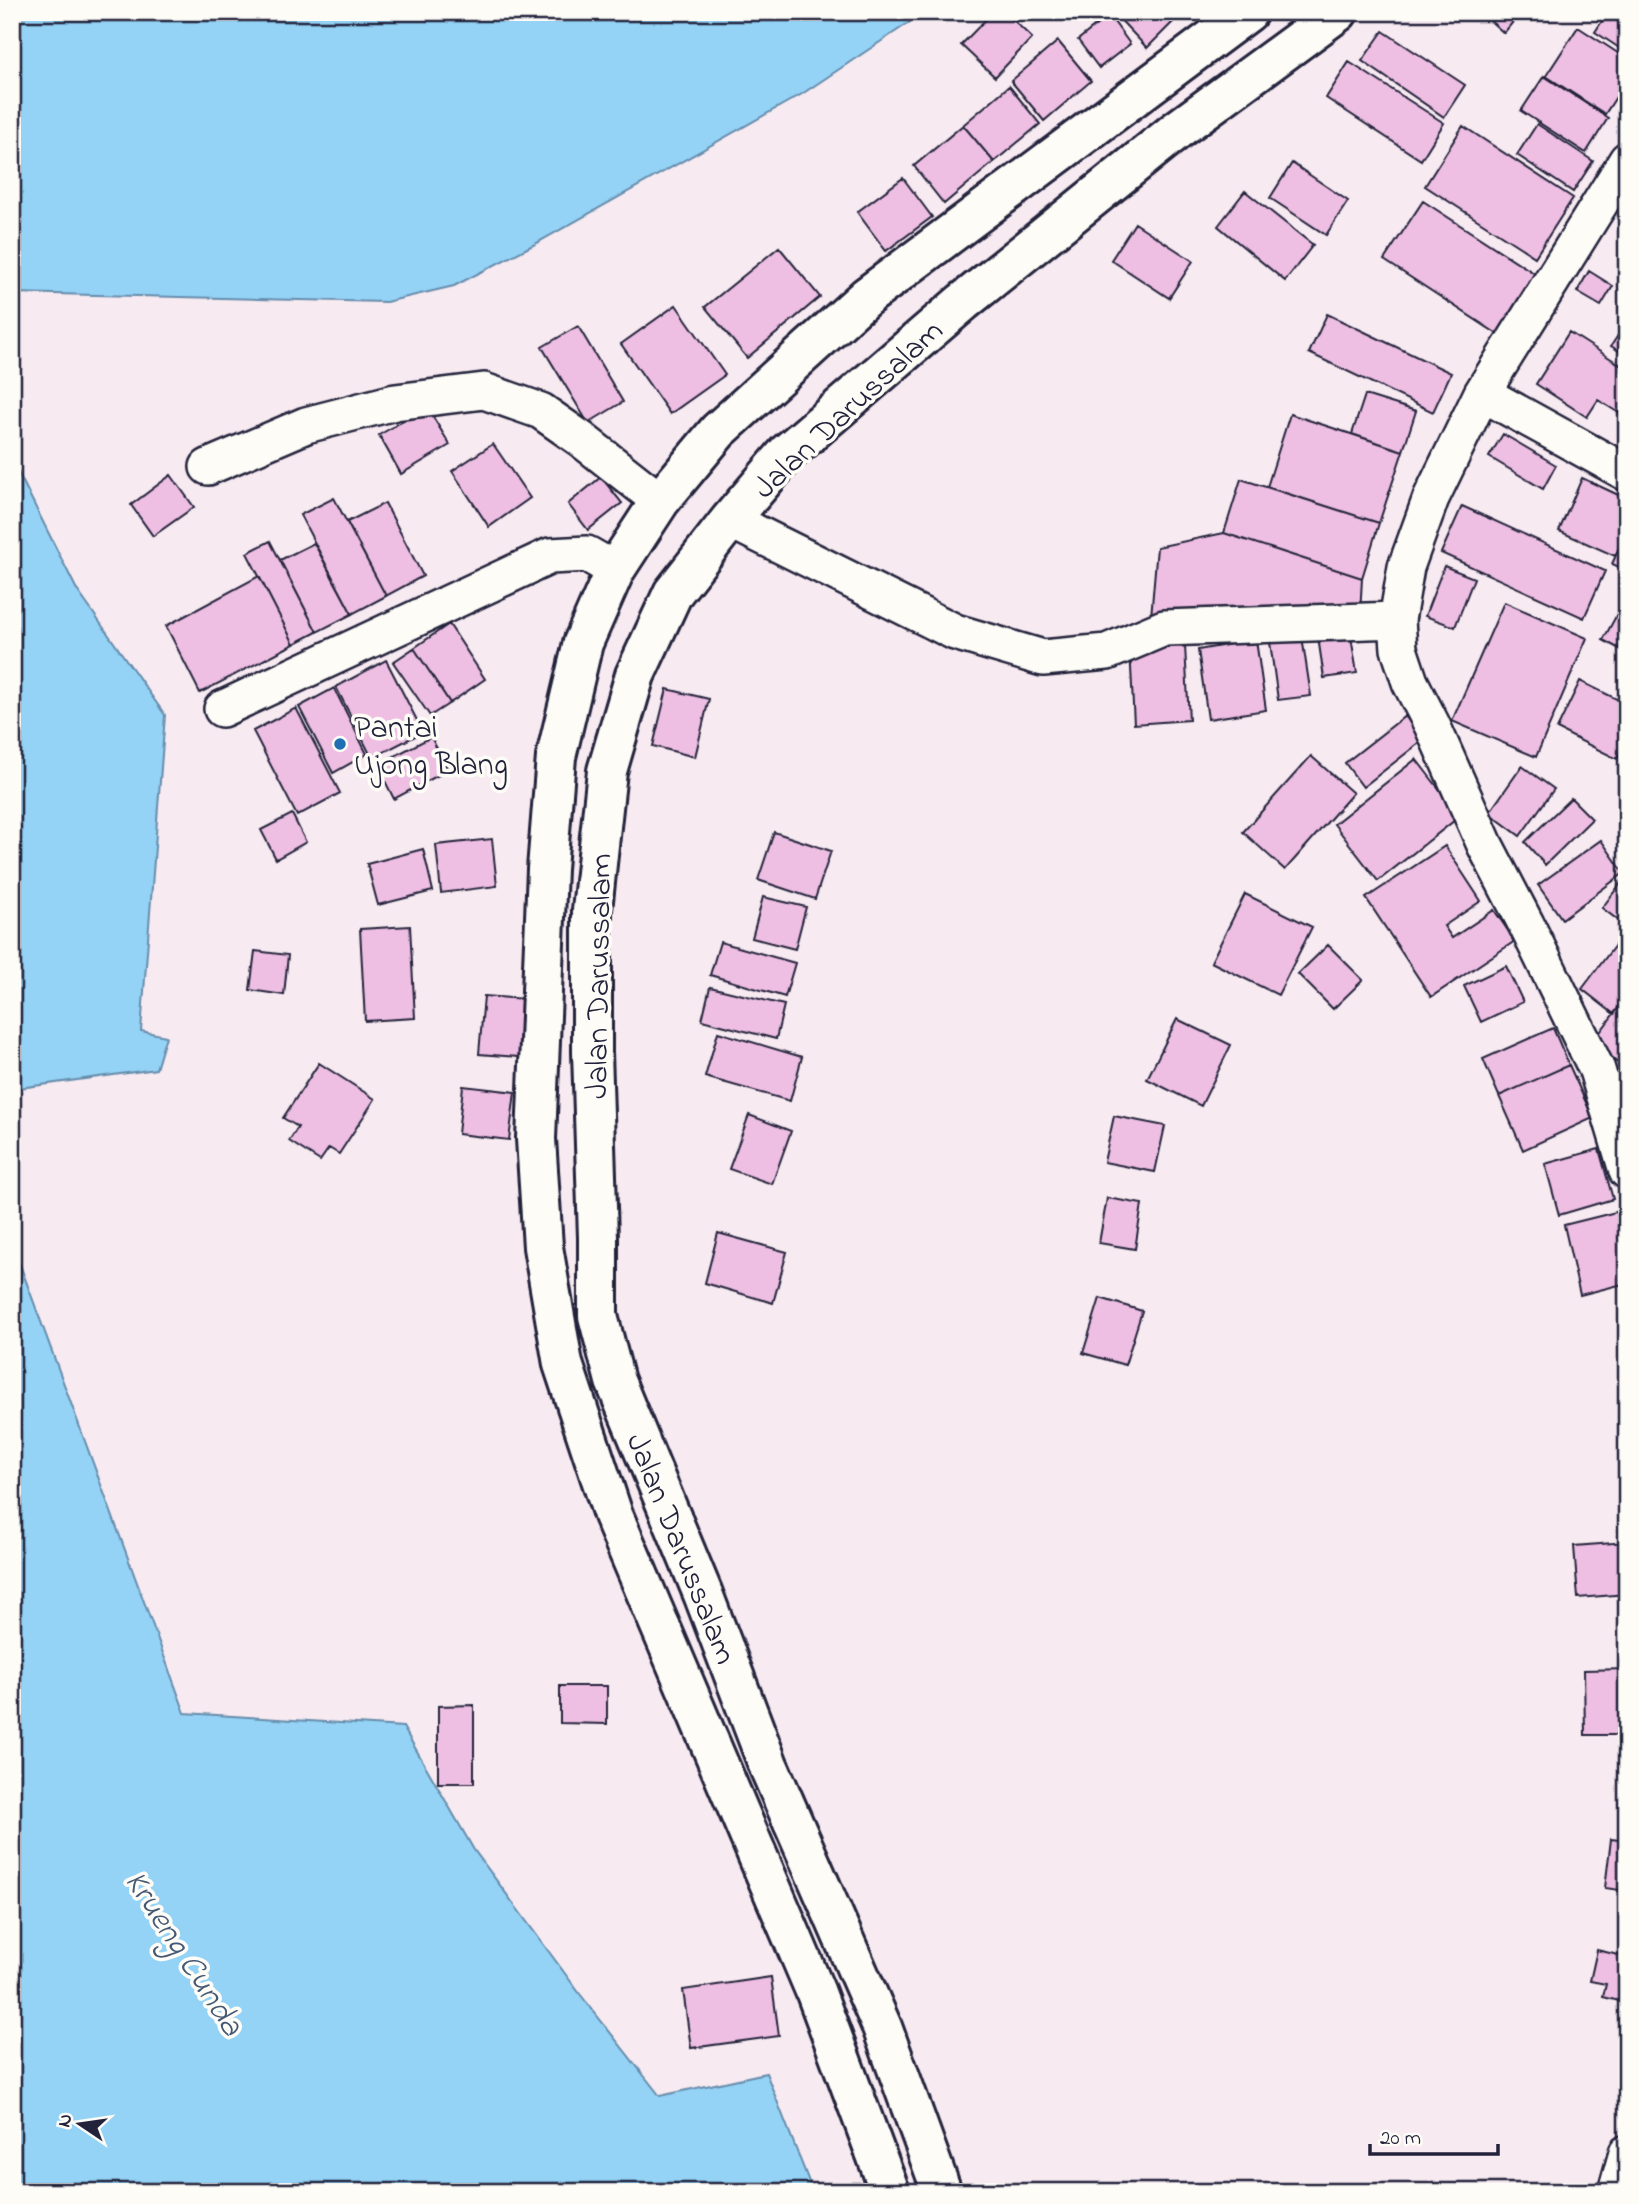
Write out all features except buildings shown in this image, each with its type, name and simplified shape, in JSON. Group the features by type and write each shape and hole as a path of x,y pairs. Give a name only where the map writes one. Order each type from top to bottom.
{"street":[{"name":"Jalan Darussalam","path":"890,2192 816,1993 612,1515 562,1364 543,1247 536,1126 546,881 556,757 583,643 615,570 660,501 718,431 866,297 1248,12"},
{"name":"Jalan Darussalam","path":"942,2192 882,2027 768,1765 703,1594 615,1381 598,1316 592,910 607,771 635,675 673,593 787,453 962,302 1177,130 1338,12"},
{"path":"1627,160 1482,393 1431,498 1406,567 1397,620 1399,649 1410,682 1485,845 1597,1070 1627,1171"},
{"path":"208,467 306,425 395,401 484,391 541,411 660,501"},
{"path":"1482,393 1627,472"},
{"path":"730,520 955,632 1043,658 1107,652 1164,628 1397,620"},
{"path":"222,709 550,556 587,554 615,570"},
{"path":"727,1784 768,1765"},
{"path":"1616,2192 1627,2153"}],"water":[{"path":"12,12 925,12 802,94 533,245 454,286 386,302 12,293"},
{"path":"12,467 18,472 77,590 165,715 141,1031 166,1036 156,1069 12,1089"},
{"name":"Krueng Cunda","path":"12,1243 185,1713 403,1727 474,1850 580,1994 660,2096 766,2073 813,2192 12,2192"}],"place":[{"name":"Pantai Ujong Blang","path":"340,744"}]}
